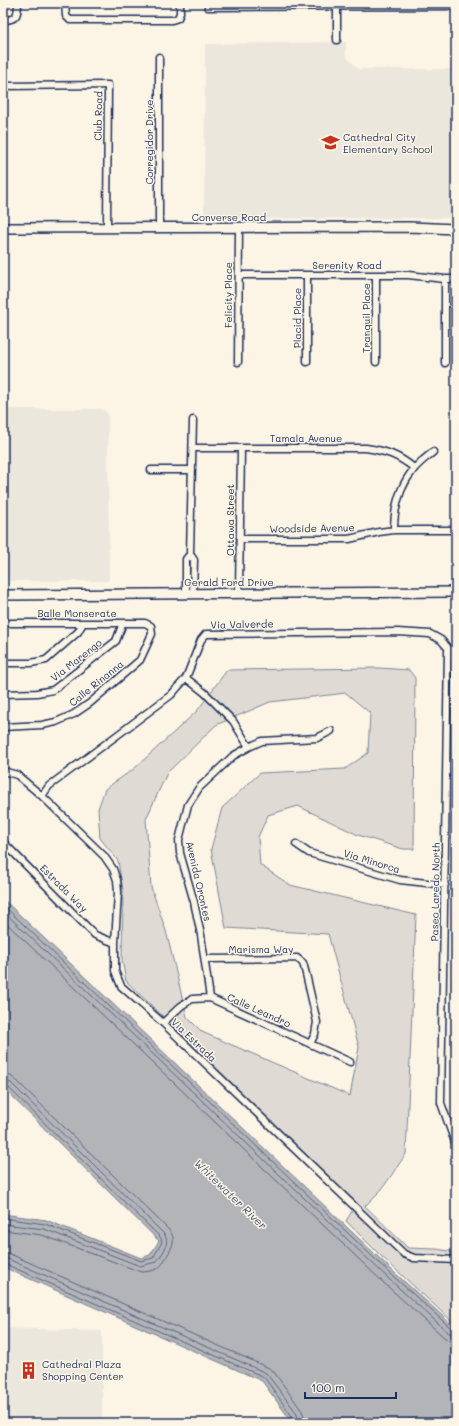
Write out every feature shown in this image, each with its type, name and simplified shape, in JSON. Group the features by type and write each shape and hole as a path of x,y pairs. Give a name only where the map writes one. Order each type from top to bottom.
{"street":[{"path":"3,20 11,20 16,17 18,12 18,3"},
{"path":"65,3 66,16 70,20 172,20 178,18 180,13 180,3"},
{"path":"208,7 337,5 456,6"},
{"path":"337,5 337,40"},
{"name":"Corregidor Drive","path":"159,57 159,228"},
{"name":"Club Road","path":"3,86 108,86 107,228"},
{"name":"Converse Road","path":"3,228 410,227 456,229"},
{"name":"Felicity Place","path":"238,362 239,228"},
{"name":"Serenity Road","path":"239,275 376,274 419,275 456,279"},
{"name":"Tranquil Place","path":"376,274 376,362"},
{"name":"Placid Place","path":"307,275 307,362"},
{"path":"445,279 445,362"},
{"path":"189,593 194,565 190,554 193,420"},
{"name":"Tamala Avenue","path":"193,448 366,448 393,454 403,459 414,468"},
{"name":"Ottawa Street","path":"240,593 241,448"},
{"path":"394,530 394,515 397,500 404,485 414,468 433,452"},
{"path":"151,470 192,470"},
{"name":"Woodside Avenue","path":"240,539 349,539 394,530 456,530"},
{"path":"189,593 186,559 190,554"},
{"path":"186,565 194,565"},
{"name":"Gerald Ford Drive","path":"3,595 456,592"},
{"name":"Balle Monserate","path":"3,623 145,623 151,626"},
{"path":"3,663 31,663 46,660 78,632 84,623"},
{"name":"Via Marengo","path":"3,694 38,693 53,690 116,641 123,623"},
{"name":"Calle Rinanna","path":"3,726 42,725 56,722 74,714 90,703 140,660 152,634 151,626"},
{"name":"Via Valverde","path":"42,796 49,786 171,695 186,678 200,640 206,634 398,632 430,634 441,640"},
{"name":"Paseo Laredo North","path":"441,640 448,648 442,1103 456,1145"},
{"path":"186,678 205,693 234,720 249,747"},
{"name":"Avenida Orontes","path":"210,998 205,959 194,902 180,853 179,840 181,828 188,806 199,788 233,756 249,747 262,741 317,738 331,731"},
{"name":"Via Estrada","path":"5,772 17,775 42,796 104,856 113,869 117,880 118,892 115,971 122,986 163,1023 404,1254 414,1258 456,1260"},
{"name":"Estrada Way","path":"3,842 95,935 115,942"},
{"name":"Via Minorca","path":"296,844 309,852 400,880 445,884"},
{"name":"Marisma Way","path":"205,959 297,958 302,963 306,974 317,1022 315,1034 310,1044"},
{"path":"163,1023 181,1006 192,999 210,998"},
{"name":"Calle Leandro","path":"210,998 350,1062"}],"shaded area":[{"name":"Cathedral City Elementary School","path":"346,42 346,56 358,69 456,69 456,218 204,219 205,44"},
{"path":"3,409 102,409 108,414 109,579 107,581 3,581"},
{"path":"379,668 409,670 415,678 414,849 403,849 358,835 298,806 268,815 258,837 260,865 290,885 416,915 406,1154 382,1189 365,1206 408,1248 436,1249 456,1252 456,1325 380,1255 346,1221 357,1203 126,981 122,960 123,891 118,861 100,838 98,809 105,789 135,768 197,711 227,670","holes":["346,693 370,713 368,753 345,769 260,773 222,808 211,849 226,928 328,934 359,1047 350,1096 202,1032 187,1017 166,931 151,887 146,819 167,773 216,725 270,702"]},
{"path":"3,1328 102,1331 102,1423 3,1423"}],"water":[{"name":"Whitewater River","path":"3,899 396,1274 456,1328 456,1423 280,1423 289,1418 262,1381 3,1267 3,1214 46,1220 141,1258 150,1255 159,1241 3,1088"}],"place":[{"name":"Cathedral City Elementary School","path":"330,143"},
{"name":"Cathedral Plaza Shopping Center","path":"29,1370"}]}
